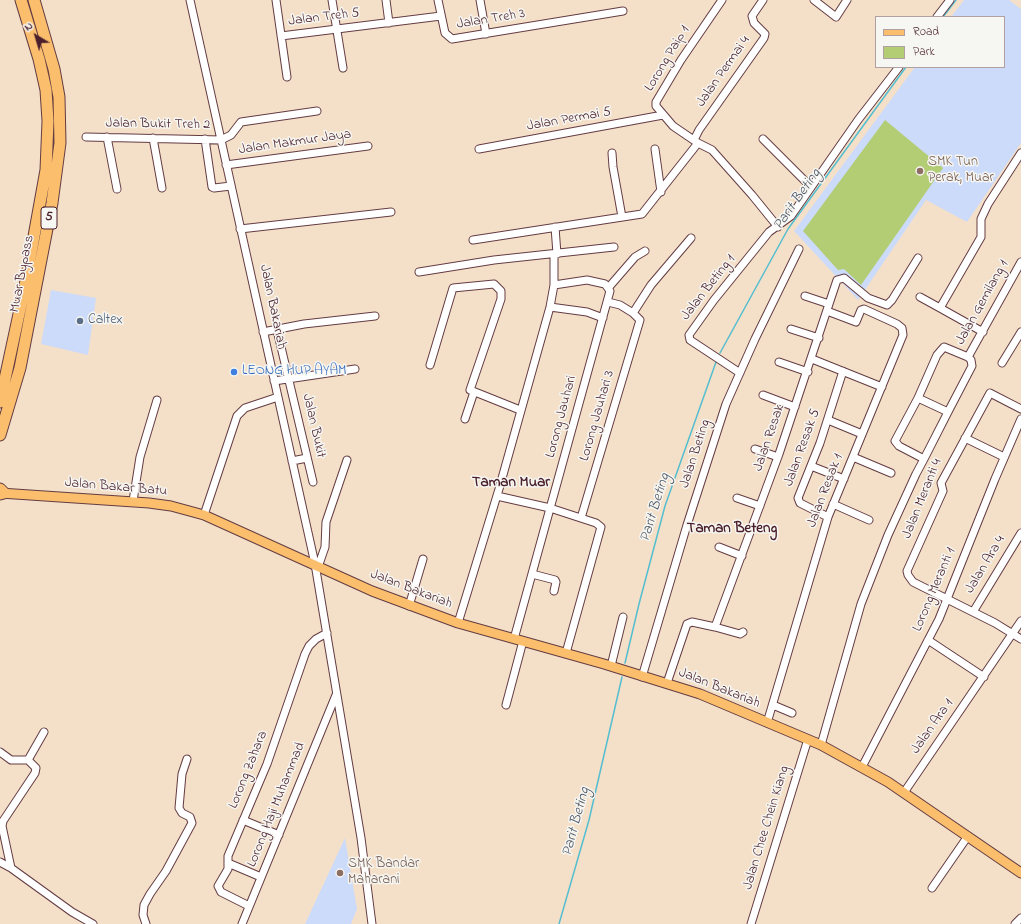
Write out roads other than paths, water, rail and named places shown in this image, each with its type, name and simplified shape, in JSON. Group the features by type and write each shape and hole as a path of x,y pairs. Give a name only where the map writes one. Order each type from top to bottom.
{"highway":[{"name":"Muar Bypass","path":"0,402 25,286 46,170 48,121 46,90 39,59 21,0"},
{"name":"Muar Bypass","path":"0,435 20,368 56,181 60,143 59,97 54,69 34,0"}],"main road":[{"name":"Jalan Bakar Batu","path":"1,492 164,504 204,516 317,566"},
{"name":"Jalan Bakariah","path":"317,566 409,606 458,623 667,683 700,694 808,739 862,767 905,792 1021,873"}],"street":[{"name":"Jalan Bakariah","path":"190,0 263,332 317,566"},
{"path":"276,0 287,76"},
{"path":"332,0 343,68"},
{"path":"386,0 389,22"},
{"name":"Jalan Treh 3","path":"438,0 445,33 452,39 623,11"},
{"path":"480,0 486,34"},
{"name":"Lorong Paip 1","path":"663,115 656,106 656,102 699,32 722,0"},
{"name":"Jalan Permai 4","path":"696,142 699,130 764,38 765,34 754,23 752,16 763,0"},
{"path":"814,0 836,17 847,0"},
{"path":"938,16 950,0"},
{"name":"Jalan Treh 5","path":"281,36 441,16"},
{"path":"663,115 673,126 696,142 707,146 717,155 778,227 791,216 858,120 898,68"},
{"name":"Jalan Bukit Treh 2","path":"86,137 221,140 231,135 241,122 317,111"},
{"name":"Jalan Permai 5","path":"479,149 663,115"},
{"path":"107,137 117,189"},
{"path":"153,138 162,188"},
{"path":"205,139 212,187 231,186"},
{"path":"763,139 811,187"},
{"path":"474,240 642,214 661,192 696,142"},
{"name":"Jalan Makmur Jaya","path":"226,165 368,146"},
{"path":"655,149 661,192"},
{"path":"612,153 622,217"},
{"path":"940,308 981,236 981,219 988,204 1021,153"},
{"path":"240,229 392,212"},
{"path":"458,623 497,496 550,307 554,285 556,227"},
{"name":"Jalan Beting 1","path":"740,373 690,340 689,336 714,300 769,232 778,227"},
{"path":"608,302 618,304 633,313 651,285 691,238"},
{"path":"419,272 494,260 614,247"},
{"name":"Jalan Beting","path":"642,677 709,455 726,404 799,249"},
{"path":"554,285 587,280 605,284 609,290 635,258 645,251"},
{"name":"Jalan Resak","path":"715,627 808,372 837,280 841,278 847,280 868,298 887,305 892,300 918,258"},
{"name":"Jalan Gemilang 1","path":"968,357 1021,262"},
{"path":"430,365 453,288 494,284 500,288 502,295 472,391 465,419"},
{"name":"Lorong Jauhari","path":"514,639 608,302 609,290"},
{"path":"805,296 828,308"},
{"path":"920,297 983,332"},
{"path":"550,307 587,312 603,318"},
{"name":"Jalan Resak 1","path":"767,723 828,517 903,335 902,328 897,324 864,309 861,310 856,322 828,308"},
{"name":"Lorong Jauhari 3","path":"581,518 640,320 633,313"},
{"path":"263,332 304,324 375,316"},
{"path":"791,328 819,338"},
{"name":"Jalan Bukit","path":"277,330 313,482"},
{"path":"1002,363 1021,332"},
{"path":"821,745 861,604 888,535 924,459 972,366 971,360 968,357 944,346 941,348 918,398 895,441 899,446 924,459"},
{"path":"812,359 882,387"},
{"path":"779,362 808,372"},
{"path":"274,381 289,380 355,369"},
{"name":"Jalan Resak 5","path":"828,517 798,500 828,420 843,371"},
{"path":"472,391 520,410"},
{"name":"Jalan Meranti 4","path":"947,599 913,582 907,571 943,491 941,483 990,393 1021,409"},
{"path":"763,395 795,407"},
{"path":"204,516 238,416 245,408 278,397"},
{"path":"918,398 948,412"},
{"path":"133,501 140,457 157,400"},
{"name":"Lorong Meranti 1","path":"862,767 928,640 947,599 1004,457 1021,419"},
{"path":"828,420 862,434"},
{"path":"965,438 1004,457"},
{"path":"755,449 778,457"},
{"path":"853,457 891,473"},
{"path":"292,461 307,458"},
{"path":"347,460 326,522 325,547 317,566 336,695 361,838 372,924"},
{"path":"811,466 844,479"},
{"path":"497,496 550,508 599,524 601,529 566,654"},
{"path":"737,498 760,506"},
{"path":"834,504 869,520"},
{"name":"Jalan Ara 4","path":"973,612 1021,533"},
{"path":"719,547 742,556"},
{"path":"409,606 424,559"},
{"path":"532,574 555,580 554,591"},
{"path":"947,599 973,612 1021,640"},
{"path":"611,666 623,617"},
{"name":"Jalan Ara 1","path":"905,792 1021,621"},
{"path":"667,683 687,624 692,622 740,634 743,632"},
{"name":"Lorong Zahara","path":"249,906 218,889 228,869 228,856 267,764 305,654 309,646 316,639 327,633"},
{"path":"928,640 984,677"},
{"path":"506,706 523,641"},
{"name":"Lorong Haji Muhammad","path":"242,924 336,695"},
{"path":"773,705 792,713"},
{"path":"28,760 44,732"},
{"name":"Jalan Chee Chein Kiang","path":"751,924 808,739"},
{"path":"0,752 11,760 28,760 35,766 36,771 2,819 11,868"},
{"path":"146,924 143,915 144,905 166,871 192,823 190,817 182,813 179,808 182,774 187,759"},
{"path":"243,820 279,835"},
{"path":"932,888 968,836"},
{"path":"0,862 11,868 67,909 93,924"},
{"path":"228,863 261,877"},
{"path":"1015,924 1021,918"}],"waterway":[{"name":"Parit Beting","path":"944,16 956,0"},
{"name":"Parit Beting","path":"720,353 788,229 905,68"},
{"name":"Parit Beting","path":"625,663 665,506 716,362"},
{"name":"Parit Beting","path":"559,924 589,820 622,677"}],"place":[{"name":"SMK Tun Perak, Muar","path":"920,171"},
{"name":"Caltex","path":"80,321"},
{"name":"LEONG HUP AYAM","path":"234,372"},
{"name":"SMK Bandar Maharani","path":"340,873"}],"district":[{"name":"Taman Muar","path":"511,484"},
{"name":"Taman Beteng","path":"732,530"}]}
